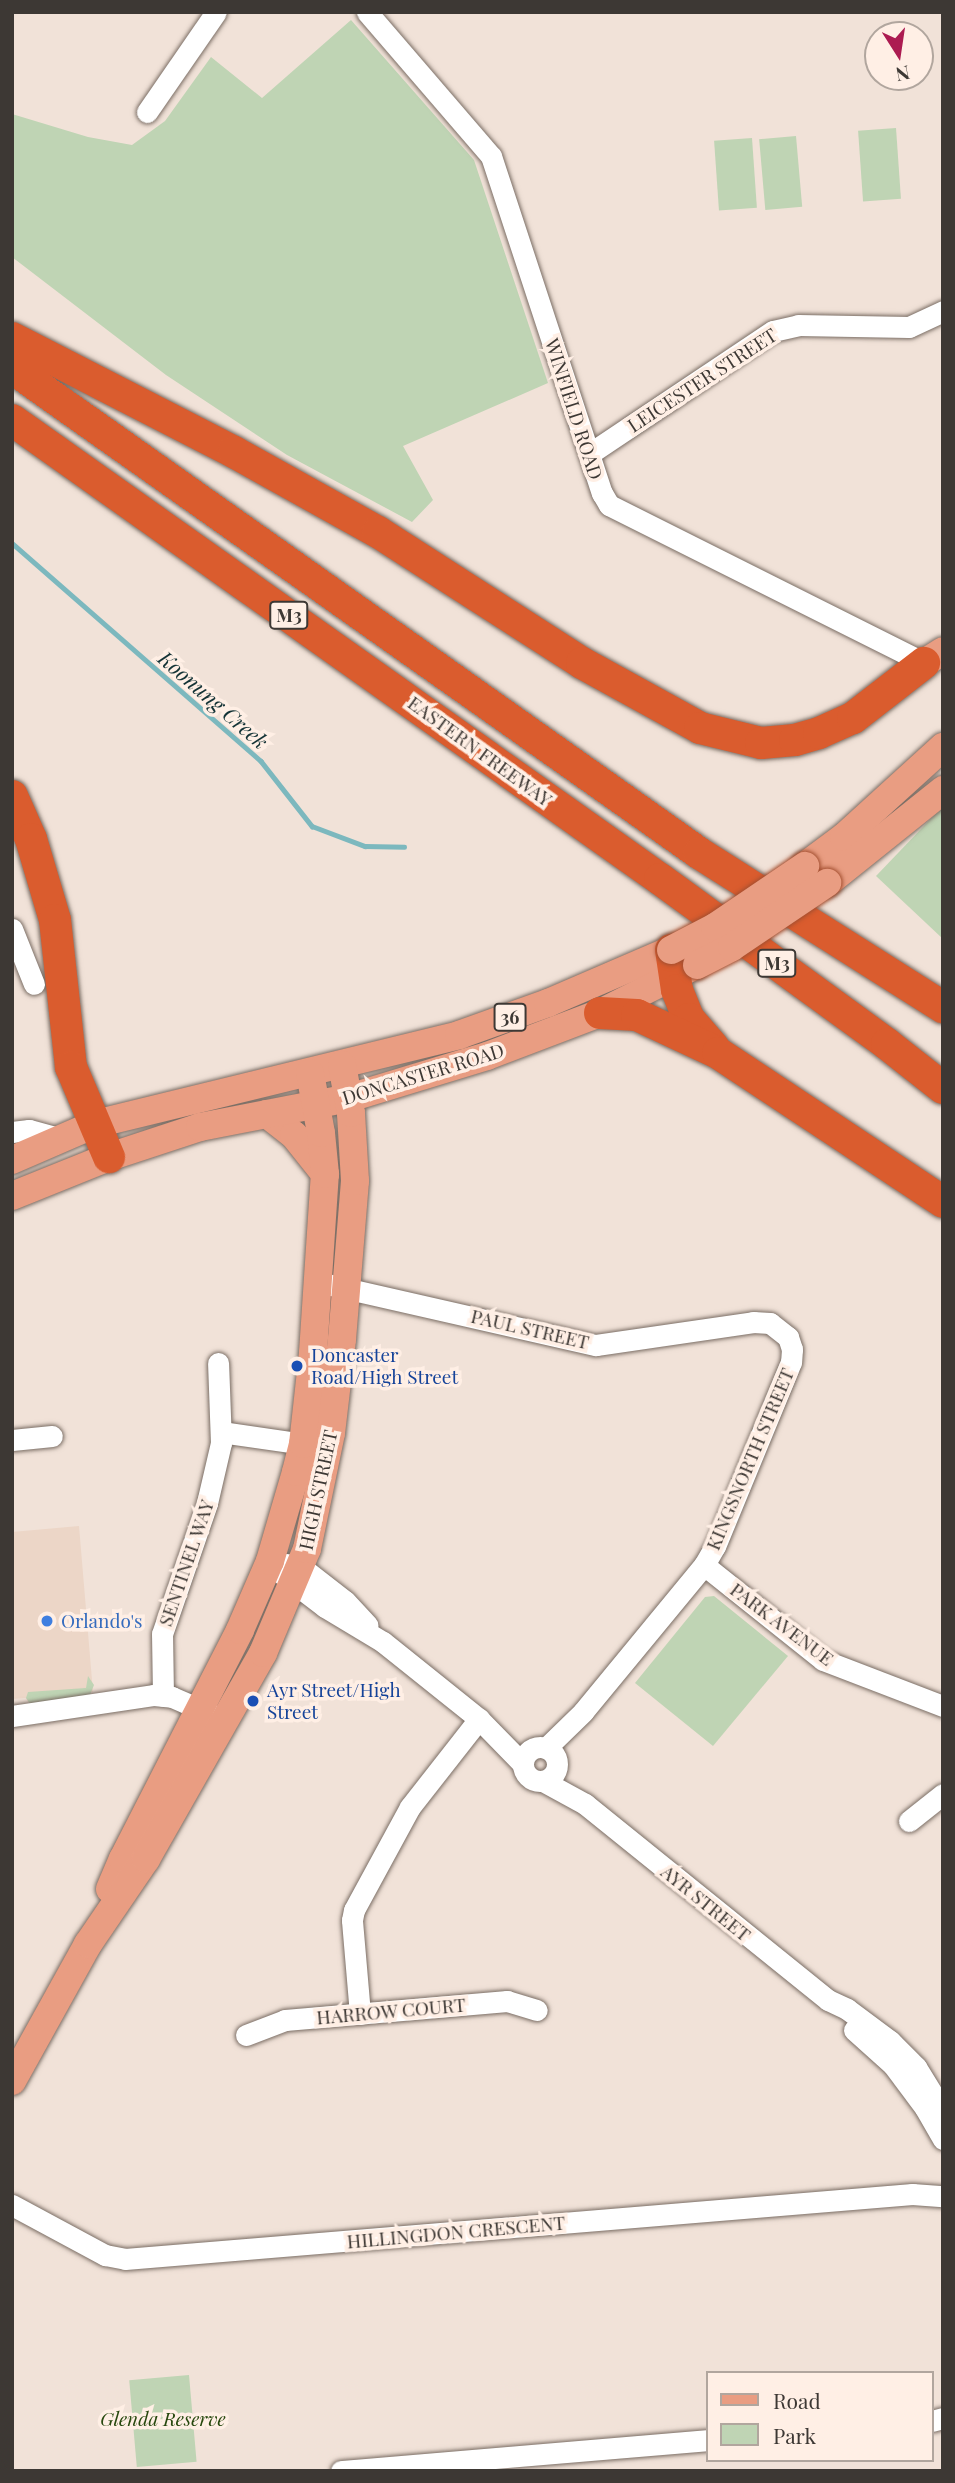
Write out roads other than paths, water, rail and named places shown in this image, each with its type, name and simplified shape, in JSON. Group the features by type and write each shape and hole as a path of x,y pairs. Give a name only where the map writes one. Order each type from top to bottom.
{"highway":[{"path":"12,338 234,452 366,525 582,663 700,728 761,743 794,740 853,718 934,657"},
{"name":"M3","path":"12,368 699,853 943,1007"},
{"name":"EASTERN FREEWAY","path":"12,420 670,886 943,1088"},
{"path":"12,796 45,881 60,956 67,1049 71,1067 109,1157"},
{"path":"681,964 689,1019 718,1053"},
{"path":"600,1013 637,1015 718,1053 943,1202"}],"main road":[{"name":"DONCASTER ROAD","path":"816,875 844,837 943,747"},
{"name":"DONCASTER ROAD","path":"12,1160 95,1124 459,1035 548,1003 732,947 816,875 943,790"},
{"name":"DONCASTER ROAD","path":"12,1196 109,1157 200,1127 349,1098 488,1056 600,1013 681,964"},
{"name":"HIGH STREET","path":"12,2081 88,1944 123,1859 214,1715 263,1653 296,1575 316,1514 331,1433 355,1181 349,1098 342,1065"},
{"name":"HIGH STREET","path":"214,1715 270,1560 303,1444 325,1174 310,1073"},
{"path":"354,1144 365,1114 393,1086"},
{"path":"267,1114 293,1135 325,1174"},
{"path":"12,1179 36,1170 46,1183"}],"street":[{"path":"148,112 216,12"},
{"name":"WINFIELD ROAD","path":"377,15 491,156 602,493 614,509 934,657"},
{"name":"LEICESTER STREET","path":"589,454 773,331 798,325 909,327 943,311"},
{"path":"12,929 34,984"},
{"path":"12,1132 29,1130 62,1139"},
{"name":"PAUL STREET","path":"318,1282 346,1286 596,1345 753,1322 770,1323 783,1331"},
{"name":"KINGSNORTH STREET","path":"542,1761 704,1565 725,1525 791,1362 790,1343 783,1331"},
{"name":"SENTINEL WAY","path":"163,1696 162,1634 207,1503 221,1432 218,1363"},
{"path":"221,1432 303,1444 318,1441 331,1433"},
{"path":"12,1440 52,1436"},
{"name":"AYR STREET","path":"270,1560 296,1575 479,1719 542,1761 585,1804 828,2000 839,2017 892,2065 940,2123"},
{"name":"PARK AVENUE","path":"704,1565 823,1660 941,1699"},
{"path":"12,1716 163,1696 214,1715"},
{"path":"360,2014 354,1910 410,1807 479,1719"},
{"path":"909,1821 943,1794"},
{"name":"HARROW COURT","path":"246,2035 285,2020 507,2001 537,2010"},
{"name":"HILLINGDON CRESCENT","path":"912,2194 943,2185"},
{"name":"HILLINGDON CRESCENT","path":"12,2205 105,2255 125,2259 912,2194 943,2196"},
{"path":"350,2470 706,2440"}],"waterway":[{"name":"Koonung Creek","path":"12,543 261,761 312,826 365,846 404,847"}],"place":[{"name":"Doncaster Road/High Street","path":"297,1366"},
{"name":"Orlando's","path":"47,1621"},
{"name":"Ayr Street/High Street","path":"253,1701"}],"park label":[{"name":"Glenda Reserve","path":"163,2419"}]}
